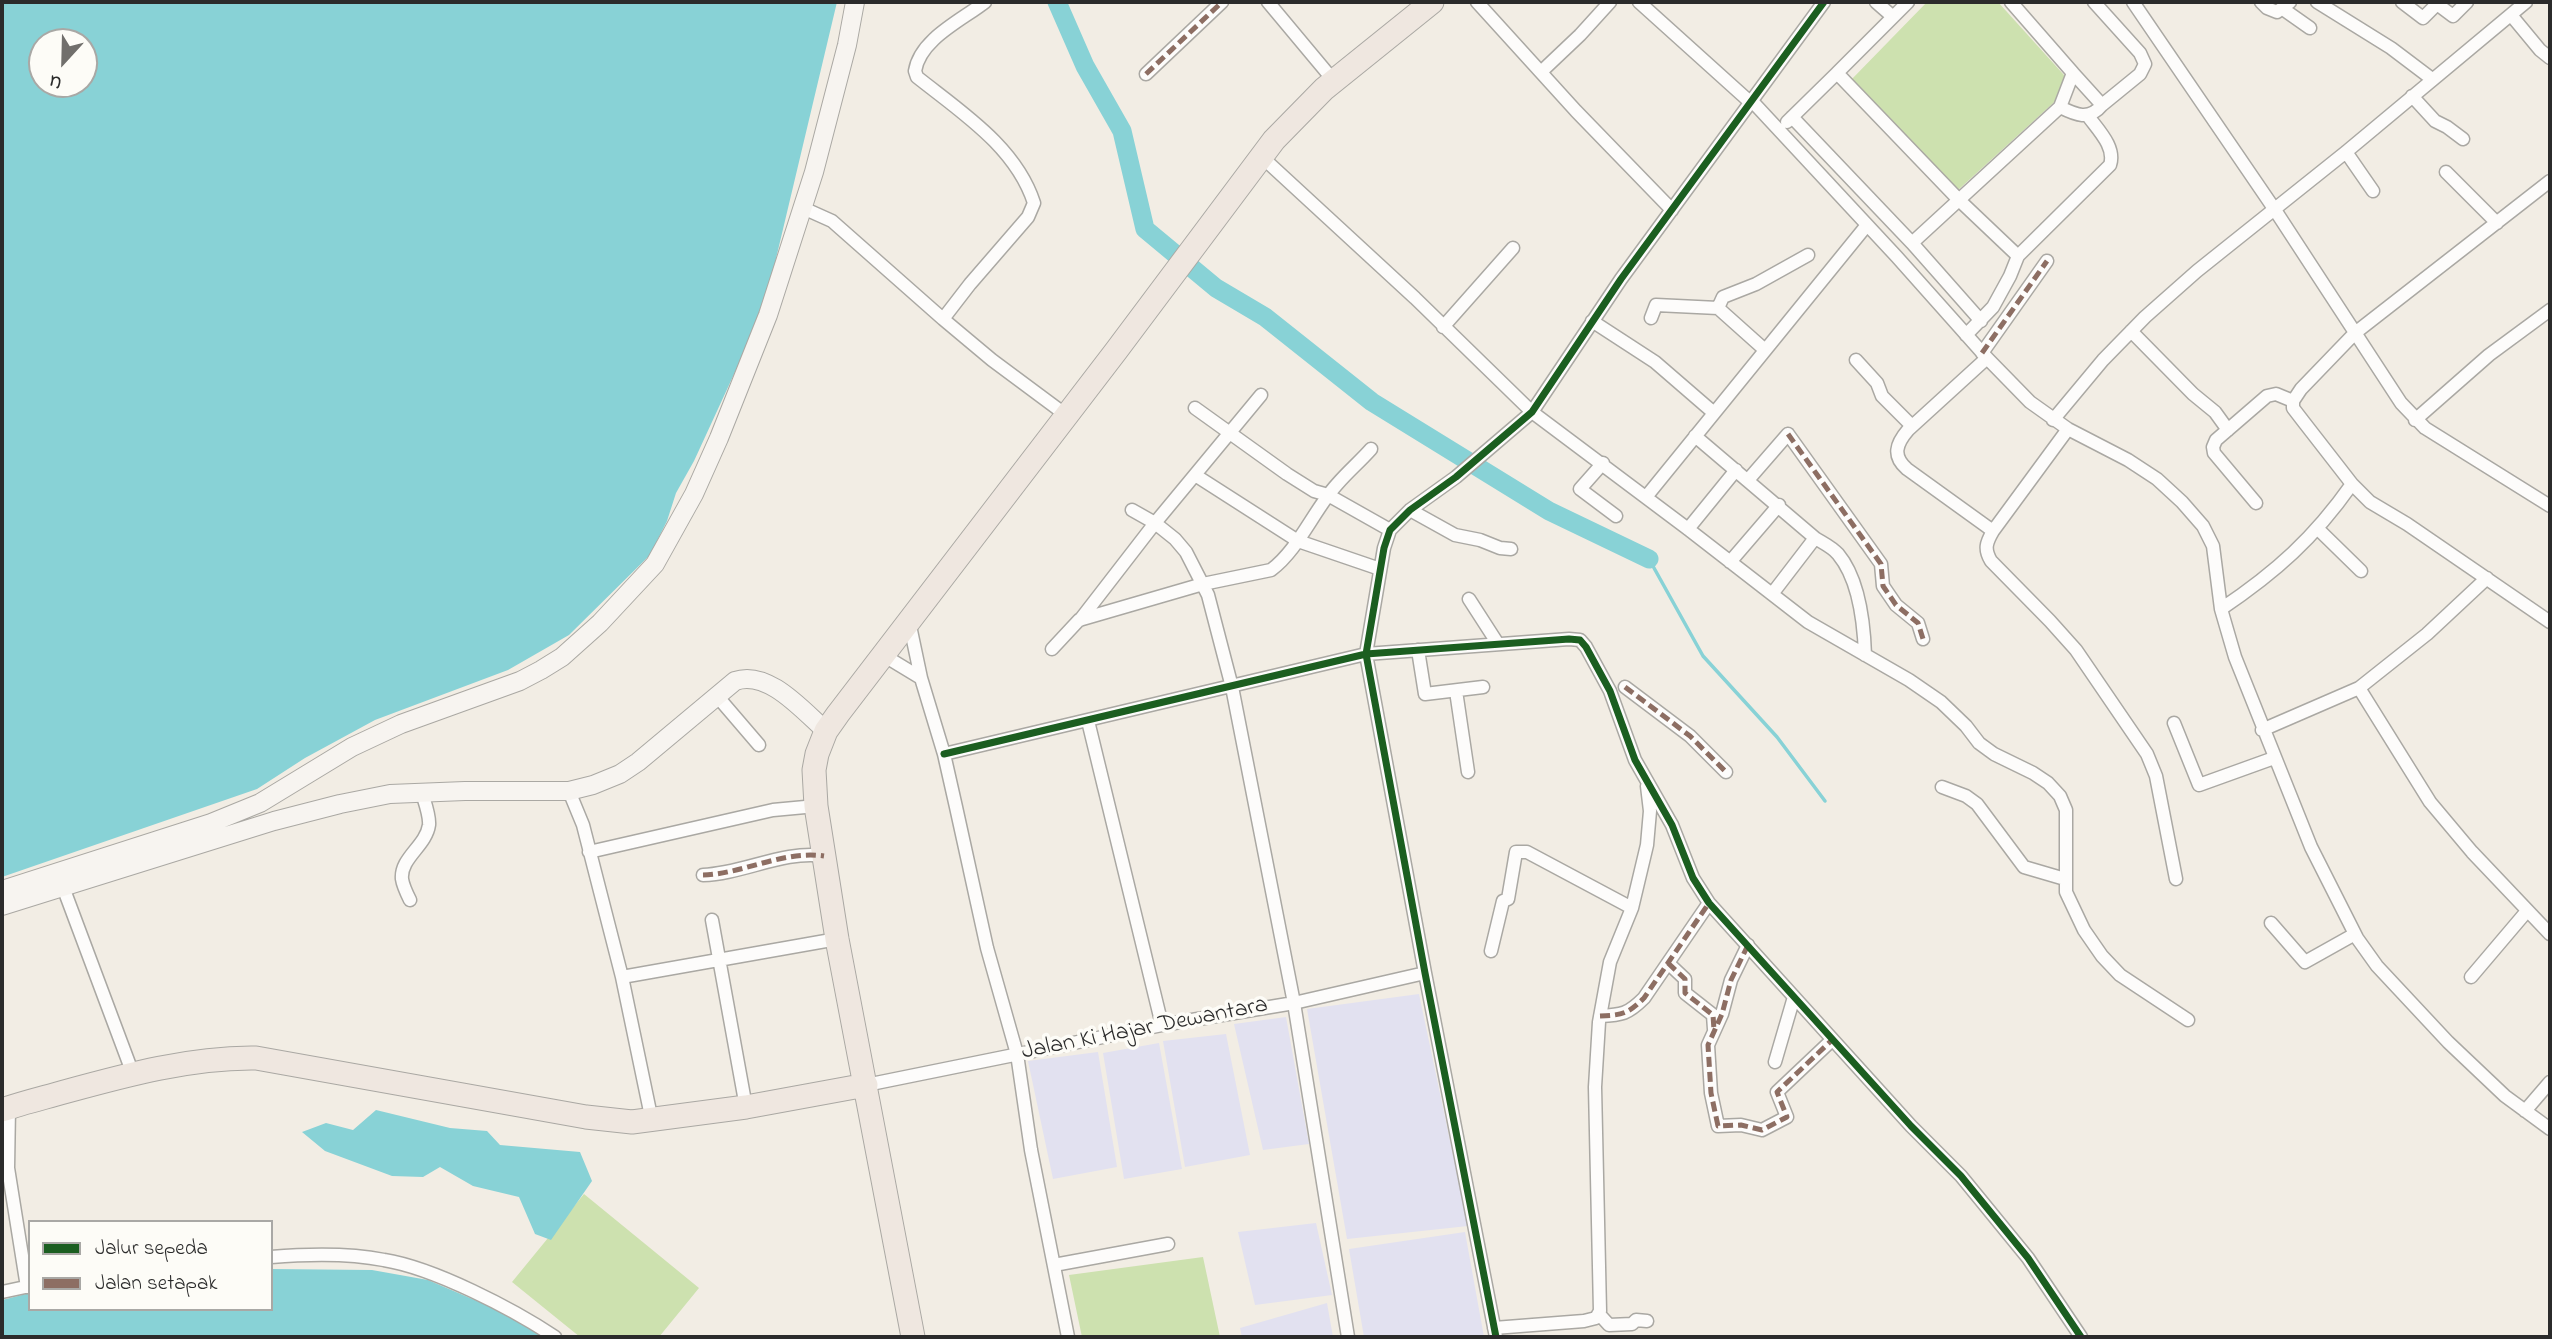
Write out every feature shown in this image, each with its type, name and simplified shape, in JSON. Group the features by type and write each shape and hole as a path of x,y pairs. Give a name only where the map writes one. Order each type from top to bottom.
{"highway":[{"path":"913,1337 837,939 816,806 814,770 817,754 826,731 1289,123 1334,80 1432,2"},
{"path":"5,1109 133,1074 223,1058 256,1058 586,1117 632,1122 746,1107 866,1085"}],"street":[{"path":"2,890 199,827 266,801 352,747 401,724 520,681 562,657 643,579 669,542 719,438 768,315 803,208 833,101 855,2"},
{"path":"943,319 1028,217 1034,203 1019,172 990,137 918,77 915,71 918,61 935,39 985,2"},
{"path":"1146,74 1222,2"},
{"path":"1268,2 1334,80"},
{"path":"1477,2 1576,111 1672,210"},
{"path":"1542,71 1610,2"},
{"path":"1639,2 1779,129 1984,356 2030,401 2053,420 2128,460 2157,479 2203,526 2213,546 2221,608 2235,657 2262,730 2311,847 2356,934 2377,966 2448,1042 2505,1096 2550,1129"},
{"path":"1599,1314 1592,1320 1495,1332 1366,654 1380,569 1390,530 1410,510 1456,477 1532,412 1592,321 1824,2"},
{"path":"1876,2 1892,16"},
{"path":"1779,129 1908,2"},
{"path":"2011,2 2102,105"},
{"path":"2060,107 2079,115 2096,113 2140,74 2145,64 2140,53 2094,2"},
{"path":"2133,2 2415,420 2550,506"},
{"path":"2261,2 2277,12 2286,5 2310,28"},
{"path":"2317,2 2391,48 2432,79"},
{"path":"2402,2 2423,18 2437,4 2453,16 2467,2"},
{"path":"2053,420 2131,331 2197,271 2346,152 2516,7 2540,50 2550,58"},
{"path":"1837,73 1959,200 2018,256"},
{"path":"1912,243 2060,107 2073,73"},
{"path":"2412,96 2435,121 2463,139"},
{"path":"1966,335 1998,299 2018,256 2112,161 2112,154 2104,138 2088,116"},
{"path":"1792,117 1912,243 1981,321"},
{"path":"2346,152 2373,191"},
{"path":"1262,157 1532,412 1688,528 1808,622 1909,680 1941,702 1979,743 1994,754 2033,773 2060,796 2066,810 2065,879 2071,904 2102,956 2120,975 2188,1020"},
{"path":"2446,172 2497,223"},
{"path":"2550,181 2355,333 2301,389 2293,401 2293,408 2302,422 2370,502 2407,524 2550,622"},
{"path":"803,208 832,221 992,360 1066,415"},
{"path":"1646,497 1867,225"},
{"path":"1443,327 1513,248"},
{"path":"1718,308 1723,297 1756,284 1808,255"},
{"path":"1993,531 1899,461 1896,450 1899,440 1912,426 1984,356 2048,261"},
{"path":"1651,318 1657,305 1718,308 1765,350"},
{"path":"2415,420 2490,355 2550,310"},
{"path":"1592,321 1655,362 1714,413"},
{"path":"2131,331 2193,394 2215,412 2228,430"},
{"path":"1856,360 1877,383 1882,396 1912,426"},
{"path":"2256,503 2214,453 2213,447 2216,440 2267,396 2276,394 2293,401"},
{"path":"1052,649 1080,620 1155,523 1261,395"},
{"path":"1195,408 1294,479 1390,530"},
{"path":"2068,429 1993,531 1986,544 1986,552 1991,561 2076,650 2147,754 2156,776 2176,879"},
{"path":"1748,480 1788,434 1881,564 1883,586 1896,605 1918,624 1923,639"},
{"path":"1695,436 1837,554 1849,572 1862,620 1865,655"},
{"path":"1080,620 1203,584 1271,570 1297,541 1328,495 1371,449"},
{"path":"1602,463 1580,489 1616,516"},
{"path":"1688,528 1736,470"},
{"path":"1195,475 1297,541 1380,569"},
{"path":"2221,608 2259,583 2318,529 2352,484"},
{"path":"1730,562 1779,505"},
{"path":"1132,510 1155,523 1186,552 1203,584 1233,687 1294,1003 1348,1337"},
{"path":"1410,510 1455,535 1511,549"},
{"path":"2318,529 2361,570"},
{"path":"1772,594 1815,538"},
{"path":"2262,730 2359,688 2427,634 2487,578"},
{"path":"1469,599 1498,644"},
{"path":"909,621 920,678 944,754 987,948 1017,1054 1031,1150 1068,1337"},
{"path":"944,754 1366,654 1580,640 1612,698 1627,743 1672,825 1693,878 1709,903 1910,1126 1961,1176 2028,1258 2081,1337"},
{"path":"1418,650 1425,694 1483,687"},
{"path":"883,655 920,678"},
{"path":"2,906 274,821 340,804 390,794 569,791 593,785 620,774 638,762 735,681 745,677 757,679 779,692 826,731"},
{"path":"1612,698 1636,678"},
{"path":"1625,687 1690,736 1726,772"},
{"path":"2359,688 2430,802 2472,852 2550,934"},
{"path":"1456,691 1468,772"},
{"path":"717,696 759,745"},
{"path":"1088,721 1162,1025"},
{"path":"2174,723 2199,785 2274,758"},
{"path":"1647,783 1650,811 1647,845 1632,908 1610,962 1600,1016 1595,1087 1599,1314 1609,1325 1632,1324 1636,1320 1647,1321"},
{"path":"1942,787 1966,796 1977,804 2024,867 2065,879"},
{"path":"569,791 590,852 622,977 652,1121"},
{"path":"410,900 402,879 403,870 405,863 427,834 430,823 422,793"},
{"path":"266,801 273,811 274,821"},
{"path":"590,852 773,810 816,806"},
{"path":"1491,951 1503,901 1508,899 1516,852 1527,852 1632,908"},
{"path":"703,875 716,875 746,866 811,854 824,856"},
{"path":"63,887 133,1074"},
{"path":"1600,1016 1622,1015 1644,998 1709,903"},
{"path":"2471,977 2527,911"},
{"path":"712,920 746,1107"},
{"path":"2271,923 2305,962 2356,934"},
{"path":"622,977 837,939"},
{"path":"1748,946 1731,980 1722,1014 1708,1045 1711,1093 1718,1126 1741,1125 1762,1130 1787,1117 1777,1092 1832,1040"},
{"path":"1668,963 1685,979 1685,993 1713,1015 1714,1032"},
{"name":"Jalan Ki Hajar Dewantara","path":"866,1085 1162,1025 1294,1003 1425,973"},
{"path":"1775,1062 1794,997"},
{"path":"2525,1111 2550,1082"},
{"path":"2,1292 28,1286 8,1168 5,1109"},
{"path":"1054,1265 1168,1244"},
{"path":"273,1257 351,1257 384,1259 407,1265 476,1294 555,1337"}],"shaded area":[{"path":"1419,994 1468,1226 1347,1239 1307,1009"},
{"path":"1286,1017 1309,1144 1263,1150 1234,1024"},
{"path":"1226,1034 1250,1155 1185,1167 1163,1041"},
{"path":"1159,1043 1182,1169 1124,1179 1103,1053"},
{"path":"1098,1052 1117,1167 1053,1179 1028,1061"},
{"path":"1316,1223 1332,1295 1255,1305 1238,1232"},
{"path":"1465,1232 1484,1337 1364,1337 1349,1249"},
{"path":"1327,1303 1333,1337 1242,1337 1240,1328"}],"green space":[{"path":"1927,2 1998,2 2073,85 1958,190 1851,80"},
{"path":"584,1194 699,1288 659,1337 580,1337 512,1282"},
{"path":"1203,1257 1220,1337 1082,1337 1069,1275"}],"water":[{"path":"2,2 837,2 764,309 694,461 676,493 667,521 650,555 569,635 508,670 375,720 305,758 257,789 2,877"},
{"path":"376,1110 450,1128 487,1131 500,1145 580,1152 592,1181 551,1240 535,1234 519,1197 473,1186 440,1167 423,1177 392,1176 325,1151 302,1132 326,1123 353,1130"},
{"path":"273,1269 372,1270 428,1280 533,1325 548,1337 2,1337 2,1300 28,1294 28,1311 273,1311"}],"waterway":[{"path":"1057,2 1085,66 1122,131 1145,229 1216,288 1265,317 1372,402 1549,511 1649,559"},
{"path":"1649,559 1703,656 1777,737 1825,801"}],"marked path":[{"path":"1146,74 1222,2"},
{"path":"1982,353 2047,261"},
{"path":"1788,434 1881,564 1883,586 1896,605 1918,623 1923,639"},
{"path":"1625,687 1690,736 1726,772"},
{"path":"703,875 733,871 793,856 824,856"},
{"path":"1600,1016 1624,1013 1644,998 1709,903"},
{"path":"1748,945 1731,980 1722,1014 1708,1045 1711,1093 1718,1126 1741,1125 1762,1130 1787,1117 1777,1092 1832,1040"},
{"path":"1668,963 1685,979 1685,993 1713,1015 1714,1030"}],"cycle path":[{"path":"1496,1337 1366,654 1384,548 1390,530 1410,510 1456,477 1532,412 1621,279 1824,2"},
{"path":"944,754 1366,654 1580,640 1610,691 1635,760 1672,825 1693,878 1709,903 1911,1126 1961,1176 2028,1258 2081,1337"}]}
